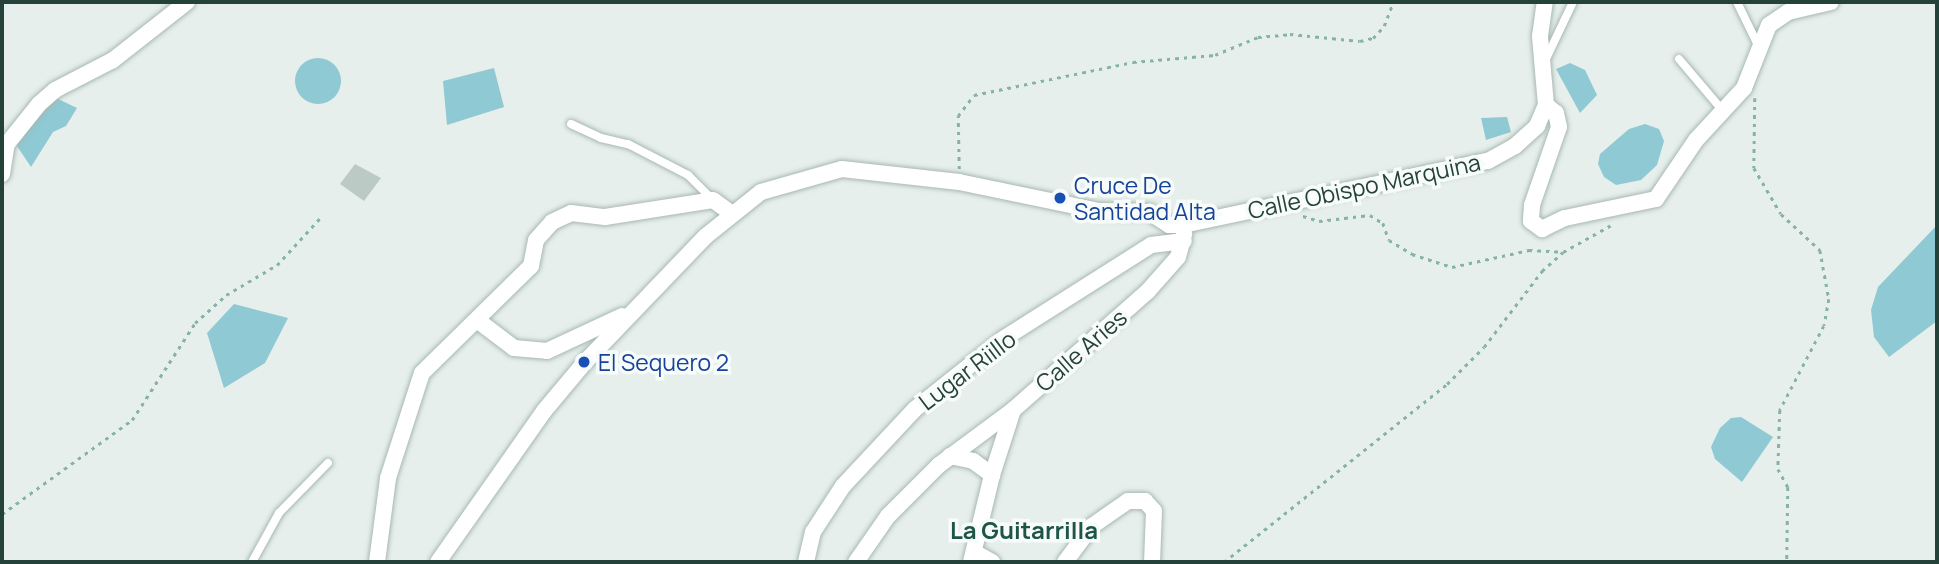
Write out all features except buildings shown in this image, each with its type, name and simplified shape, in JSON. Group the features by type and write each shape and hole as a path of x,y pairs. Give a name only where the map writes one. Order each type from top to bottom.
{"street":[{"path":"2,174 7,144 38,104 123,54 187,2"},
{"path":"1545,2 1541,66 1546,105 1556,113 1559,127 1532,205 1531,221 1542,229 1565,218 1656,199 1671,183 1679,162 1696,139 1744,88 1758,46 1769,25 1786,7 1825,2"},
{"name":"Calle Obispo Marquina","path":"1184,233 1295,200 1488,161 1515,146 1537,126 1546,105"},
{"path":"438,562 544,411 631,312 733,214 761,192 842,169 960,182 1100,211 1149,212 1184,233"},
{"path":"377,562 388,478 422,373 531,266 536,240 552,222 571,213 605,217 713,200 733,214"},
{"name":"Calle Aries","path":"856,562 888,516 950,456 1013,410 1148,291 1178,257 1184,233"},
{"name":"Lugar Riillo","path":"806,562 813,532 843,486 915,409 1003,339 1151,245 1184,233"},
{"path":"477,320 514,348 547,351 631,312"},
{"path":"992,562 973,557 992,475 1013,410"},
{"path":"950,456 973,461 992,475"},
{"path":"1065,562 1092,526 1128,501 1145,501 1154,511 1152,562"}],"lane":[{"path":"1541,66 1573,2"},
{"path":"1737,2 1758,46"},
{"path":"1679,59 1724,112"},
{"path":"571,124 601,138 628,144 688,175 713,200"},
{"path":"252,562 279,513 328,463"}],"path":[{"path":"960,182 958,116 974,95 1133,62 1215,55 1258,37 1290,34 1360,41 1373,38 1384,26 1393,2"},
{"path":"1744,88 1754,94 1757,103 1754,168 1781,214 1820,250 1829,299 1824,326 1780,410 1778,470 1788,487 1787,562"},
{"path":"1295,200 1303,216 1319,221 1370,215 1383,223 1390,240 1412,254 1452,267 1530,250 1563,252"},
{"path":"2,514 132,420 195,323 226,295 277,265 322,216"},
{"path":"1224,562 1447,384 1484,347 1542,271 1563,252 1615,223"}],"water":[{"path":"318,58 334,65 341,81 334,97 318,104 302,97 295,81 302,65"},
{"path":"1570,63 1585,70 1597,95 1580,113 1556,69"},
{"path":"494,68 504,107 447,125 443,81"},
{"path":"56,98 77,108 66,126 53,132 31,167 15,143"},
{"path":"1507,117 1511,132 1486,140 1481,118"},
{"path":"1645,124 1659,129 1664,141 1657,165 1641,180 1616,185 1604,177 1598,164 1600,154 1629,129"},
{"path":"1937,225 1937,321 1889,357 1874,337 1871,310 1878,287"},
{"path":"234,304 288,318 265,363 224,388 207,333"},
{"path":"1741,417 1773,437 1742,482 1715,459 1711,447 1720,428 1731,418"}],"place":[{"name":"Cruce De Santidad Alta","path":"1060,198"},
{"name":"El Sequero 2","path":"584,362"}],"district":[{"name":"La Guitarrilla","path":"1024,530"}]}
